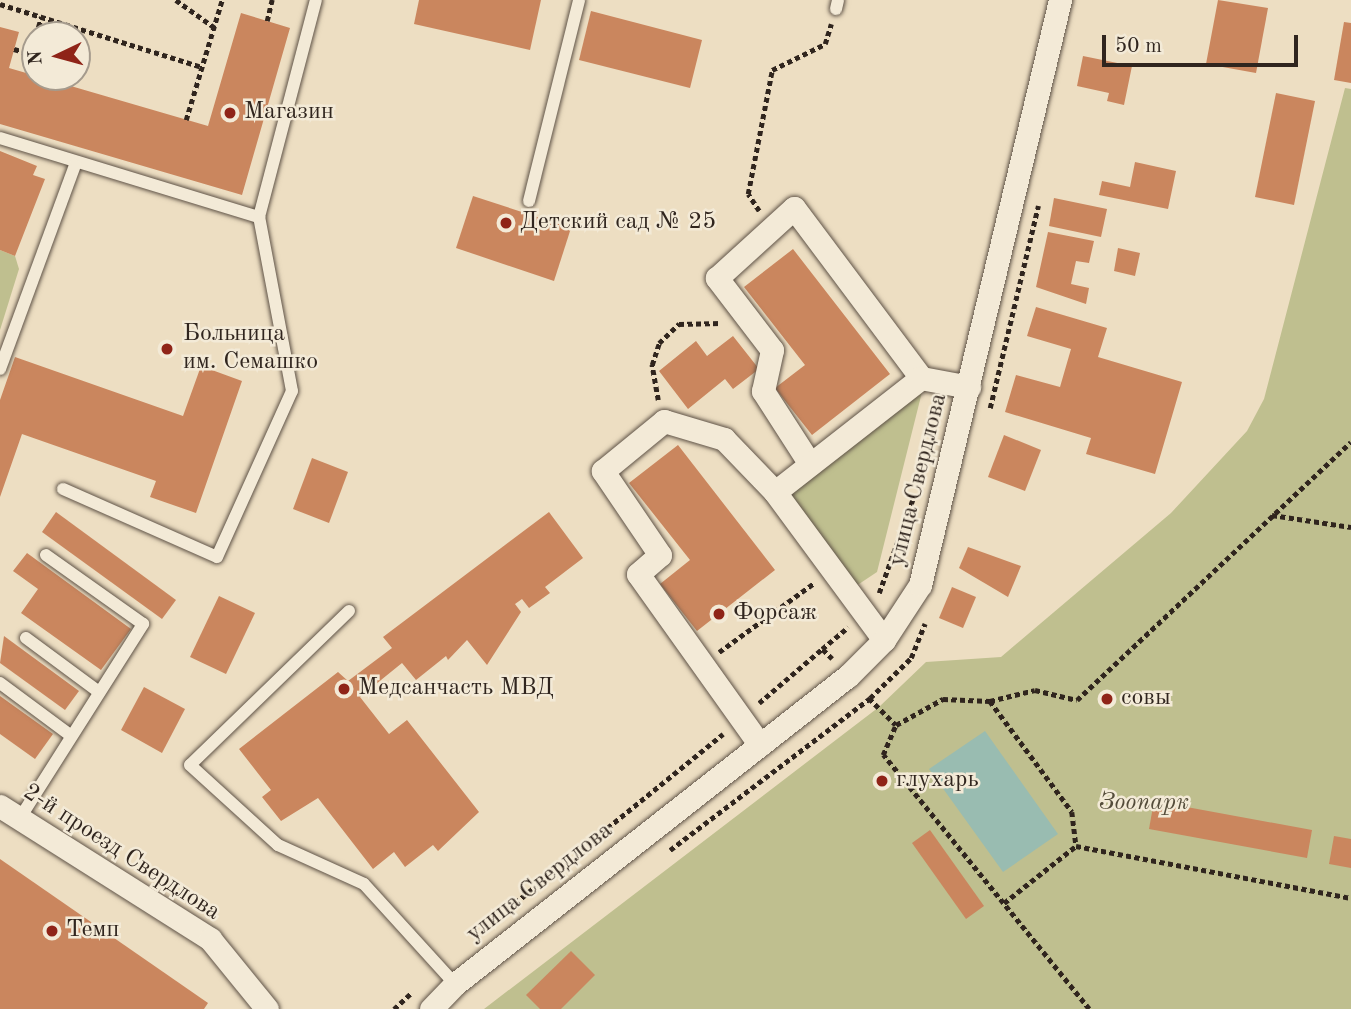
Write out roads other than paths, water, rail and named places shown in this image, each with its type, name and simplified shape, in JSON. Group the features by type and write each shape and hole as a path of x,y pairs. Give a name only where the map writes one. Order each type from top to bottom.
{"street":[{"name":"улица Свердлова","path":"430,1009 455,984 760,745 884,640 920,585 1059,0"},
{"path":"810,464 763,391 772,350 717,278 794,208 921,378 969,387"},
{"path":"775,492 921,378"},
{"path":"760,745 739,721 638,574 660,555 603,471 664,421 724,439 775,492 884,640"},
{"name":"2-й проезд Свердлова","path":"0,806 210,939 267,1009"}],"lane":[{"path":"63,489 216,557 292,391 259,217 316,0"},
{"path":"528,201 579,0"},
{"path":"0,138 75,165 259,217"},
{"path":"0,369 75,165"},
{"path":"20,818 70,735 143,624 46,555"},
{"path":"349,611 190,765 278,845 364,884 440,964 455,984"},
{"path":"26,638 99,692"},
{"path":"0,683 70,735"}],"water":[{"path":"985,731 1058,834 1003,872 929,769"}],"place":[{"name":"Магазин","path":"230,113"},
{"name":"Детский сад № 25","path":"506,223"},
{"name":"Больница им. Семашко","path":"167,349"},
{"name":"Форсаж","path":"719,614"},
{"name":"Медсанчасть МВД","path":"344,689"},
{"name":"совы","path":"1107,699"},
{"name":"глухарь","path":"882,781"},
{"name":"Темп","path":"52,931"}],"park label":[{"name":"Зоопарк","path":"1144,804"}]}
